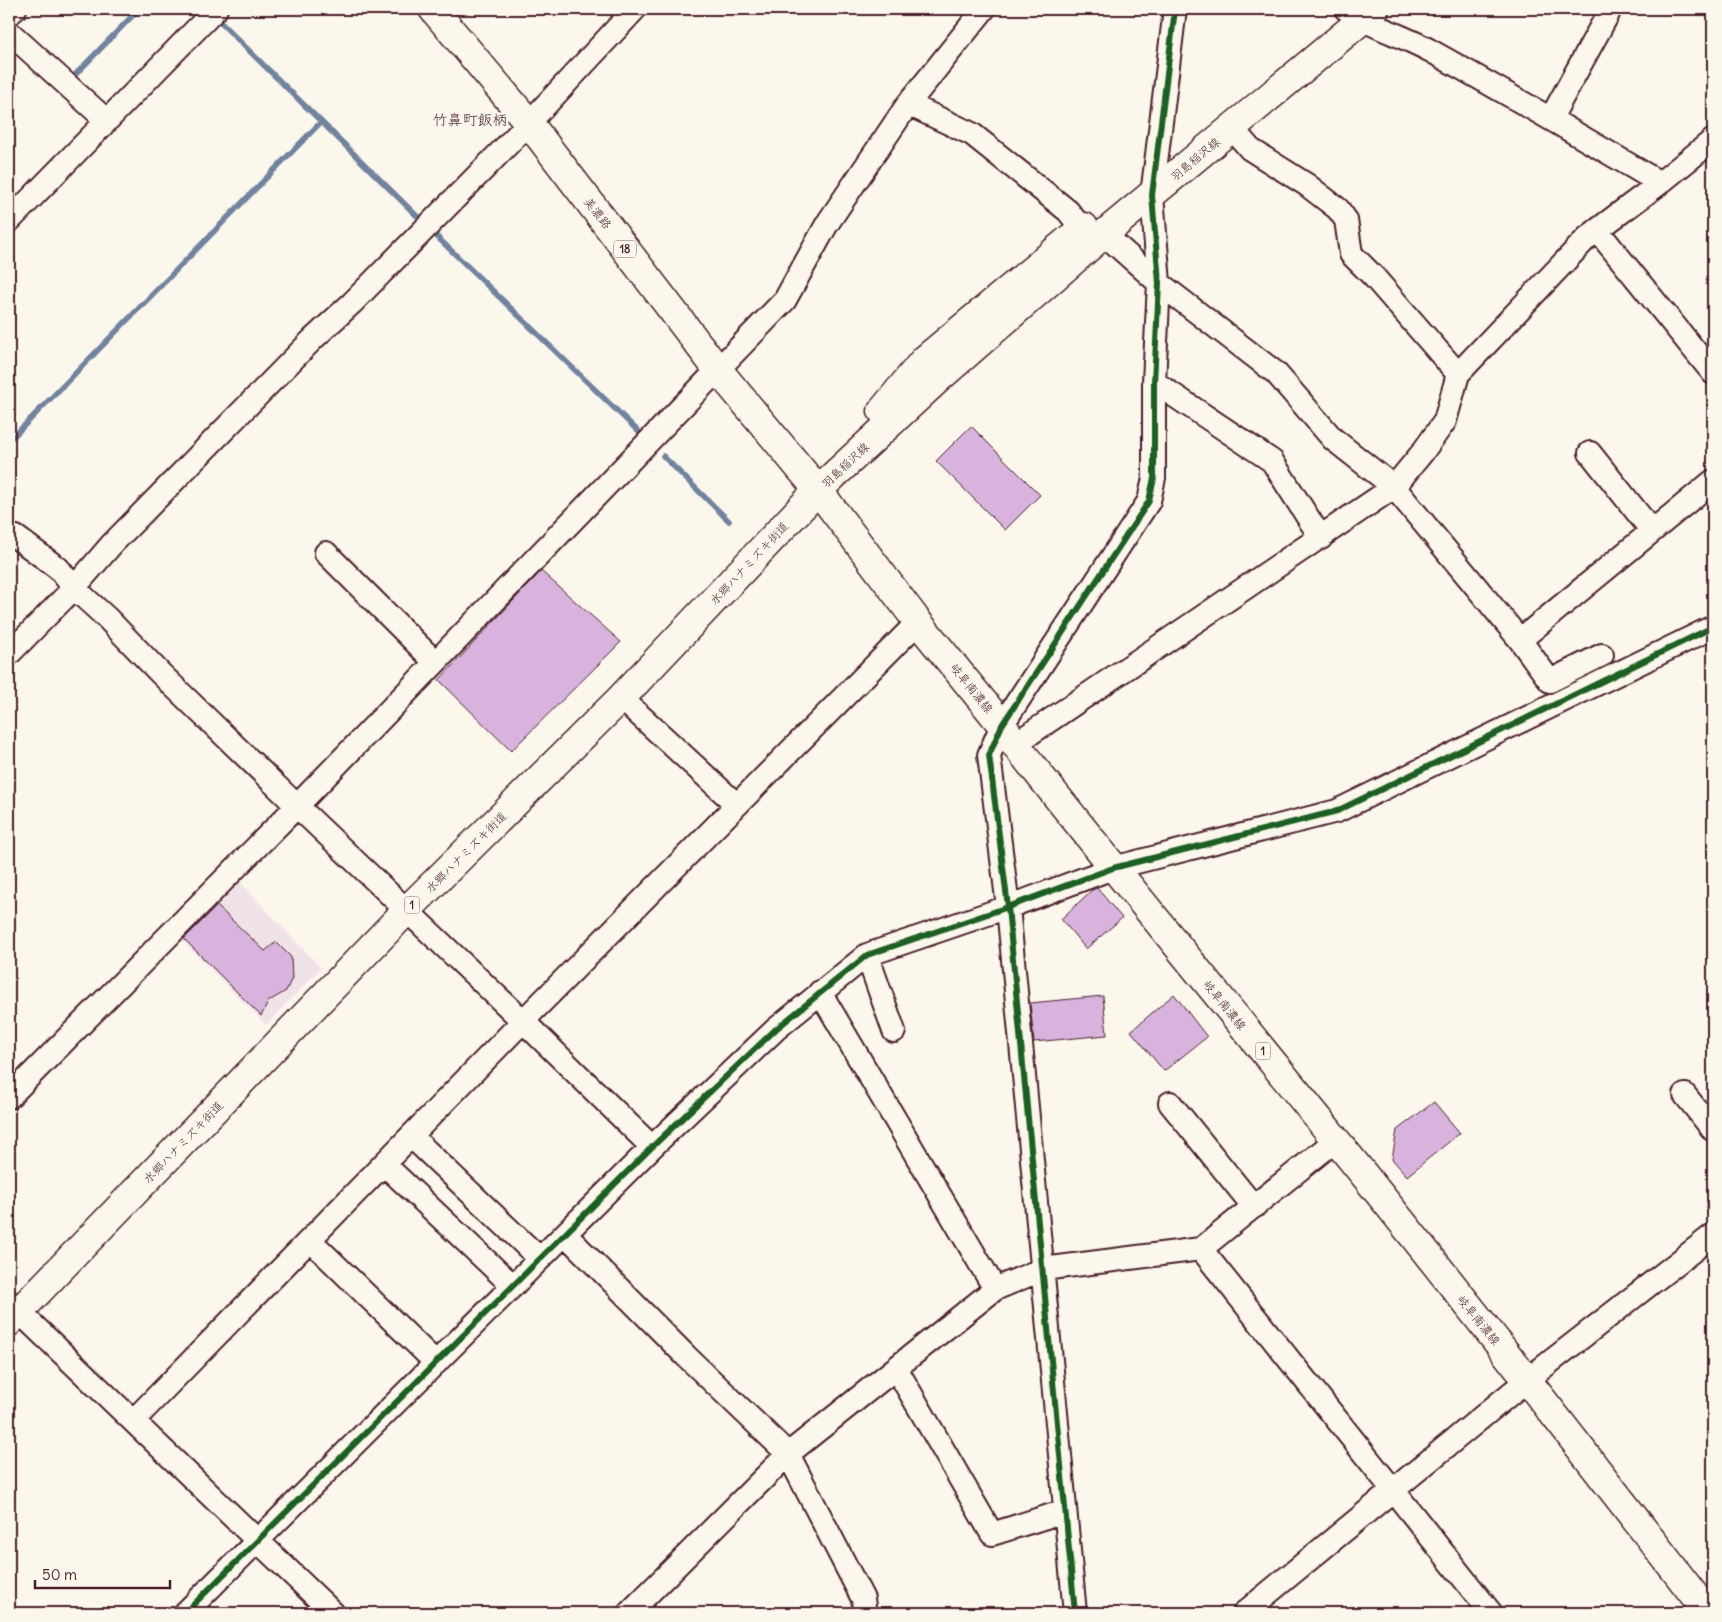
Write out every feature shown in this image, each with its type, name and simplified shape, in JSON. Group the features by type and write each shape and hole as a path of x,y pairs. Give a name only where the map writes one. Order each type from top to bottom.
{"main road":[{"name":"美濃路","path":"433,9 529,123 718,370 818,490"},
{"name":"羽島稲沢線","path":"1154,182 1232,128 1358,11"},
{"name":"羽島稲沢線","path":"818,490 1093,232 1358,11"},
{"name":"岐阜南濃線","path":"818,490 918,622 1113,868 1336,1140 1527,1380 1708,1613"},
{"name":"水郷ハナミズキ街道","path":"12,1312 407,910 621,698 818,490"}],"street":[{"path":"9,14 15,9"},
{"path":"9,220 216,9"},
{"path":"9,654 74,588 112,544 529,123 635,9"},
{"path":"9,1097 297,806 785,300 827,224 908,104 984,9"},
{"path":"1009,735 1149,501 1154,478 1154,382 1159,283 1154,182 1175,9"},
{"path":"1358,11 1551,118 1660,183"},
{"path":"1551,118 1609,11"},
{"path":"9,32 107,121"},
{"path":"908,104 972,134 1093,232 1276,373 1333,440 1394,487 1520,640 1550,681 1602,655"},
{"path":"1232,128 1250,149 1307,185 1338,209 1346,220 1351,254 1374,277 1458,374"},
{"path":"1075,1613 1008,907 989,755 1009,735 1321,538 1394,487 1422,453 1445,420 1458,374 1597,230 1713,140"},
{"path":"1597,230 1713,373"},
{"path":"1154,382 1272,461 1321,538"},
{"path":"1590,453 1652,531"},
{"path":"1520,640 1713,481"},
{"path":"9,535 59,569 74,588 107,618 160,673 652,1147"},
{"path":"326,553 435,662"},
{"path":"132,1421 523,1021 918,622"},
{"path":"185,1613 652,1147 776,1028 867,955 1008,907 1113,868 1337,810 1711,631"},
{"path":"621,698 737,805"},
{"path":"867,955 894,1032"},
{"path":"820,992 995,1289"},
{"path":"1685,1095 1713,1130"},
{"path":"1170,1103 1254,1207"},
{"path":"412,1136 540,1259"},
{"path":"629,1613 788,1454 995,1289 1043,1269 1201,1249 1336,1140"},
{"path":"384,1164 513,1286"},
{"path":"565,1234 686,1356 788,1454 863,1599 866,1613"},
{"path":"1244,1613 1527,1380 1713,1235"},
{"path":"310,1240 436,1363"},
{"path":"1201,1249 1491,1613"},
{"path":"12,1312 132,1421 333,1613"},
{"path":"896,1368 992,1534 1065,1511"}],"shaded area":[{"path":"235,877 321,968 266,1025 176,934"}],"building":[{"path":"971,426 1040,495 1005,530 936,461"},
{"path":"541,571 621,642 511,751 439,680"},
{"path":"1097,888 1122,918 1086,949 1061,919 1092,890"},
{"path":"217,906 265,951 276,942 291,957 292,978 286,991 269,1001 261,1016 184,939"},
{"path":"1174,994 1207,1037 1164,1071 1131,1031"},
{"path":"1103,996 1107,1035 1034,1042 1030,1003"},
{"path":"1434,1102 1460,1133 1407,1176 1392,1159 1397,1130"}],"waterway":[{"path":"69,76 72,78 139,9"},
{"path":"220,22 419,218"},
{"path":"9,433 13,437 321,122"},
{"path":"432,232 641,434"},
{"path":"663,456 729,521"}],"cycle path":[{"path":"1075,1613 1008,907 989,755 1002,725 1149,501 1154,478 1154,382 1159,283 1152,195 1175,9"},
{"path":"185,1613 652,1147 776,1029 867,955 1008,907 1113,868 1337,811 1713,627"}],"district":[{"name":"竹鼻町飯柄","path":"470,119"}]}
